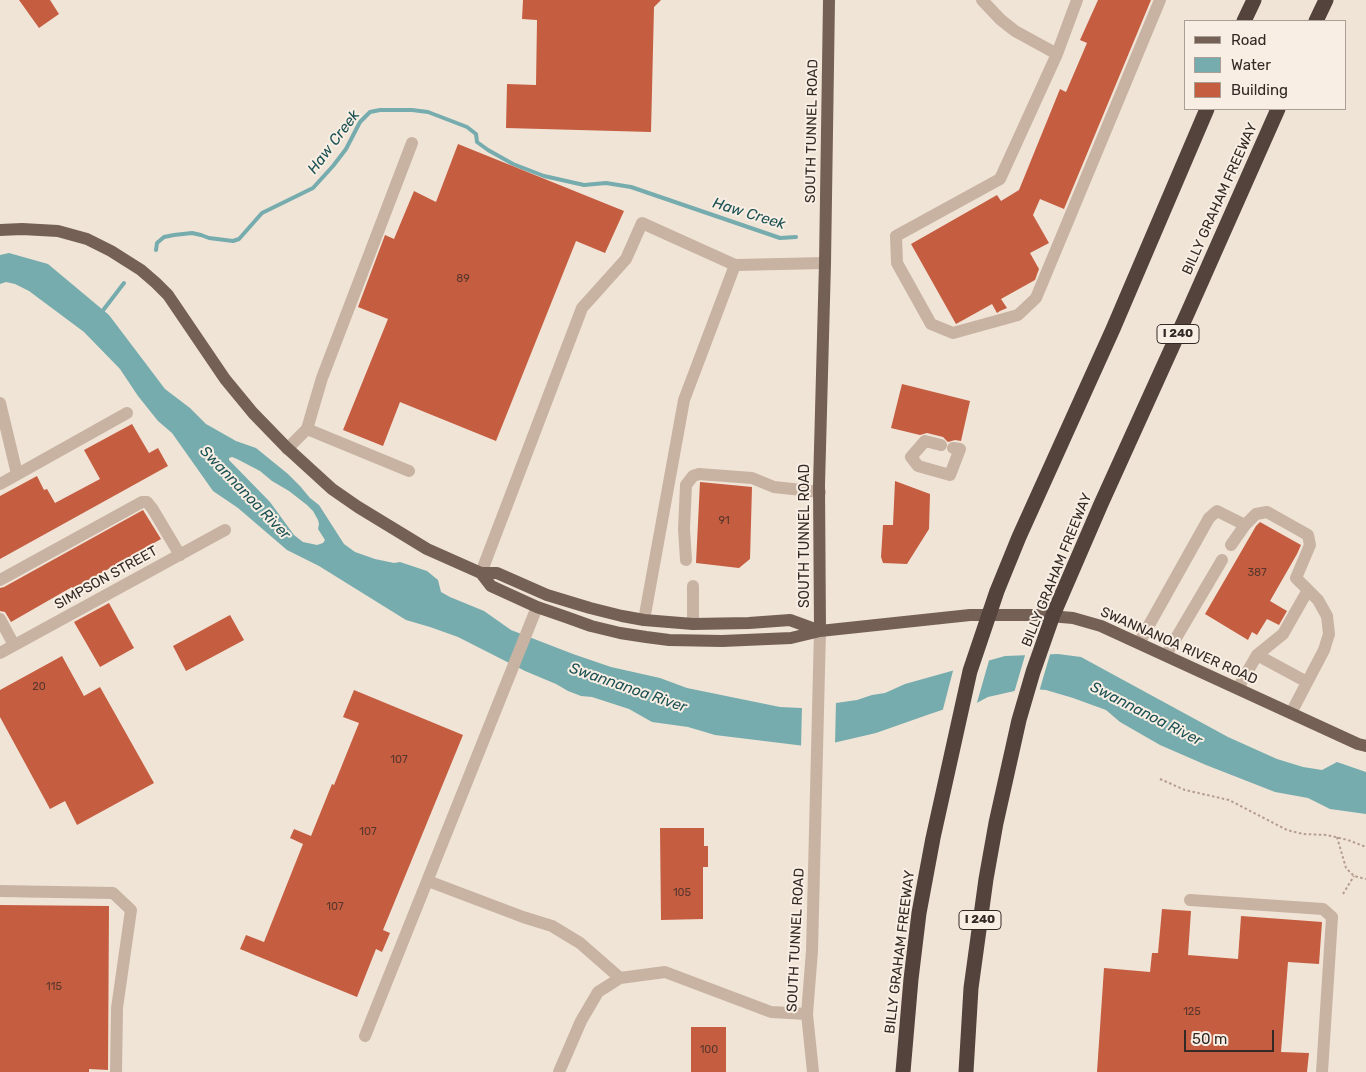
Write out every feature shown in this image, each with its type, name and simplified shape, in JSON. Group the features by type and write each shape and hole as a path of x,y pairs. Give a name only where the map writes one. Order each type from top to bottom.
{"highway":[{"path":"1244,20 1254,0"},
{"path":"1316,20 1326,0"},
{"name":"BILLY GRAHAM FREEWAY","path":"902,1072 919,913 932,838 970,671 998,591 1033,505 1113,329 1207,110"},
{"name":"BILLY GRAHAM FREEWAY","path":"966,1072 971,988 984,889 1018,720 1033,672 1053,615 1278,110"}],"main road":[{"name":"SOUTH TUNNEL ROAD","path":"820,631 820,492 829,0"},
{"name":"SWANNANOA RIVER ROAD","path":"0,230 58,231 87,239 111,251 141,270 168,295 225,378 253,413 287,449 326,484 358,507 427,549 481,573 497,573 567,602 644,620 693,624 790,620 820,631"},
{"name":"SWANNANOA RIVER ROAD","path":"481,573 491,586 537,607 591,626 637,636 669,640 722,641 791,638 820,631 970,615 1038,615 1073,618 1101,626 1366,746"}],"street":[{"path":"982,0 1001,20 1015,31 1057,54"},
{"path":"1077,0 1057,54 1000,179 896,236 897,263 931,324 953,333 1018,315 1036,298 1160,0"},
{"path":"287,449 307,429 322,378 412,143"},
{"path":"481,573 582,308 626,259 642,223 735,265 825,263"},
{"path":"644,620 684,400 735,265"},
{"path":"0,403 17,474"},
{"path":"0,484 127,412"},
{"path":"307,429 409,471"},
{"path":"686,560 684,529 686,484 693,476 699,474 752,478 774,487 820,492"},
{"path":"0,580 142,502 147,502 152,508 180,555"},
{"path":"1139,643 1209,518 1217,511 1245,525"},
{"path":"1231,545 1245,525 1256,514 1267,512 1308,535 1310,545 1296,578 1318,600 1326,616 1328,634 1324,650 1291,713"},
{"name":"SIMPSON STREET","path":"0,653 226,530"},
{"path":"1166,655 1222,560"},
{"path":"693,586 693,624"},
{"path":"1238,688 1257,655 1283,634 1308,590"},
{"path":"365,1036 537,607"},
{"path":"0,619 14,645"},
{"name":"SOUTH TUNNEL ROAD","path":"813,1072 807,1014 812,952 820,631"},
{"path":"1257,655 1307,682"},
{"path":"428,881 552,926 580,943 620,978"},
{"path":"0,891 113,893 131,910 117,1008 116,1072"},
{"path":"1190,900 1324,910 1332,917 1322,1072"},
{"path":"559,1072 581,1021 598,992 620,978 665,972 772,1012 807,1014"}],"path":[{"path":"1160,779 1186,790 1229,800 1287,830 1303,834 1337,837 1366,846"},
{"path":"1337,837 1346,868 1354,876 1366,879"},
{"path":"1343,894 1354,876"}],"water":[{"name":"Swannanoa River","path":"9,253 48,264 109,315 165,389 190,408 206,424 236,441 256,448 288,474 319,505 344,544 355,552 375,559 394,563 400,562 427,571 438,580 441,592 484,611 511,630 611,667 660,678 687,688 780,707 801,708 857,700 885,693 905,684 1005,656 1058,654 1081,657 1228,737 1277,759 1303,767 1322,770 1337,762 1366,772 1366,814 1330,809 1308,798 1275,792 1160,745 1120,722 1106,710 1046,690 1019,690 988,697 971,706 945,709 876,733 833,743 805,746 715,735 688,727 652,722 629,709 568,691 458,637 406,620 319,566 287,550 238,508 213,491 172,433 158,421 120,369 84,332 29,291 15,284 6,282 0,284 0,255","holes":["232,457 260,471 307,505 318,520 318,529 325,540 323,543 317,545 303,542 294,535 270,502 229,460"]}],"pier":[{"path":"1051,651 1039,692 1014,693 1026,652"},
{"path":"990,657 976,706 942,713 954,667"},
{"path":"836,701 835,745 801,748 802,705"}],"building":[{"path":"19,0 50,0 59,14 39,28"},
{"path":"523,0 661,0 654,7 651,132 506,128 507,84 536,85 537,20 522,19"},
{"path":"1098,0 1151,0 1064,209 1040,199 1033,215 1049,243 1030,253 1039,269 1035,280 1001,299 1007,308 997,313 992,304 956,324 911,244 997,195 1001,201 1019,190 1060,89 1066,92 1087,43 1080,40"},
{"path":"458,144 624,211 605,253 576,241 496,441 400,402 383,446 343,430 388,319 358,307 385,235 394,239 414,191 436,202"},
{"path":"902,384 970,401 961,441 948,442 943,437 927,433 920,435 891,428"},
{"path":"132,424 149,453 158,448 168,466 0,559 0,496 37,476 44,490 47,489 55,503 100,479 84,450"},
{"path":"895,481 930,494 929,529 907,564 883,563 881,557 883,525 893,525"},
{"path":"700,482 752,487 750,559 739,568 696,563"},
{"path":"143,510 161,539 11,622 5,612 0,611 0,588"},
{"path":"1260,522 1301,545 1270,601 1287,611 1279,625 1267,619 1257,635 1252,632 1248,640 1205,614"},
{"path":"109,603 134,648 100,667 74,622"},
{"path":"230,615 244,640 186,671 173,646"},
{"path":"62,656 84,696 100,687 154,783 77,825 65,801 50,809 0,717 0,690"},
{"path":"354,690 463,735 383,930 390,933 382,952 376,949 357,997 240,949 246,935 264,942 303,844 290,838 294,829 311,836 332,784 334,785 359,723 343,717"},
{"path":"660,828 704,828 704,846 708,846 708,867 703,867 703,919 661,920"},
{"path":"0,905 109,906 108,1070 89,1069 89,1072 0,1072"},
{"path":"1162,909 1191,911 1188,955 1238,959 1241,916 1322,922 1319,964 1288,962 1281,1052 1309,1053 1307,1072 1097,1072 1104,968 1150,972 1152,953 1158,953"},
{"path":"691,1027 726,1027 726,1072 691,1072"}],"waterway":[{"name":"Haw Creek","path":"156,250 157,243 164,237 174,235 192,233 209,238 233,241 239,239 262,213 313,188 346,149 360,122 370,112 380,110 428,112 467,127 476,134 477,142 488,150 513,164 544,176 584,185 606,183 631,187 780,238 796,237"},
{"name":"Haw Creek","path":"101,313 124,283"}]}
